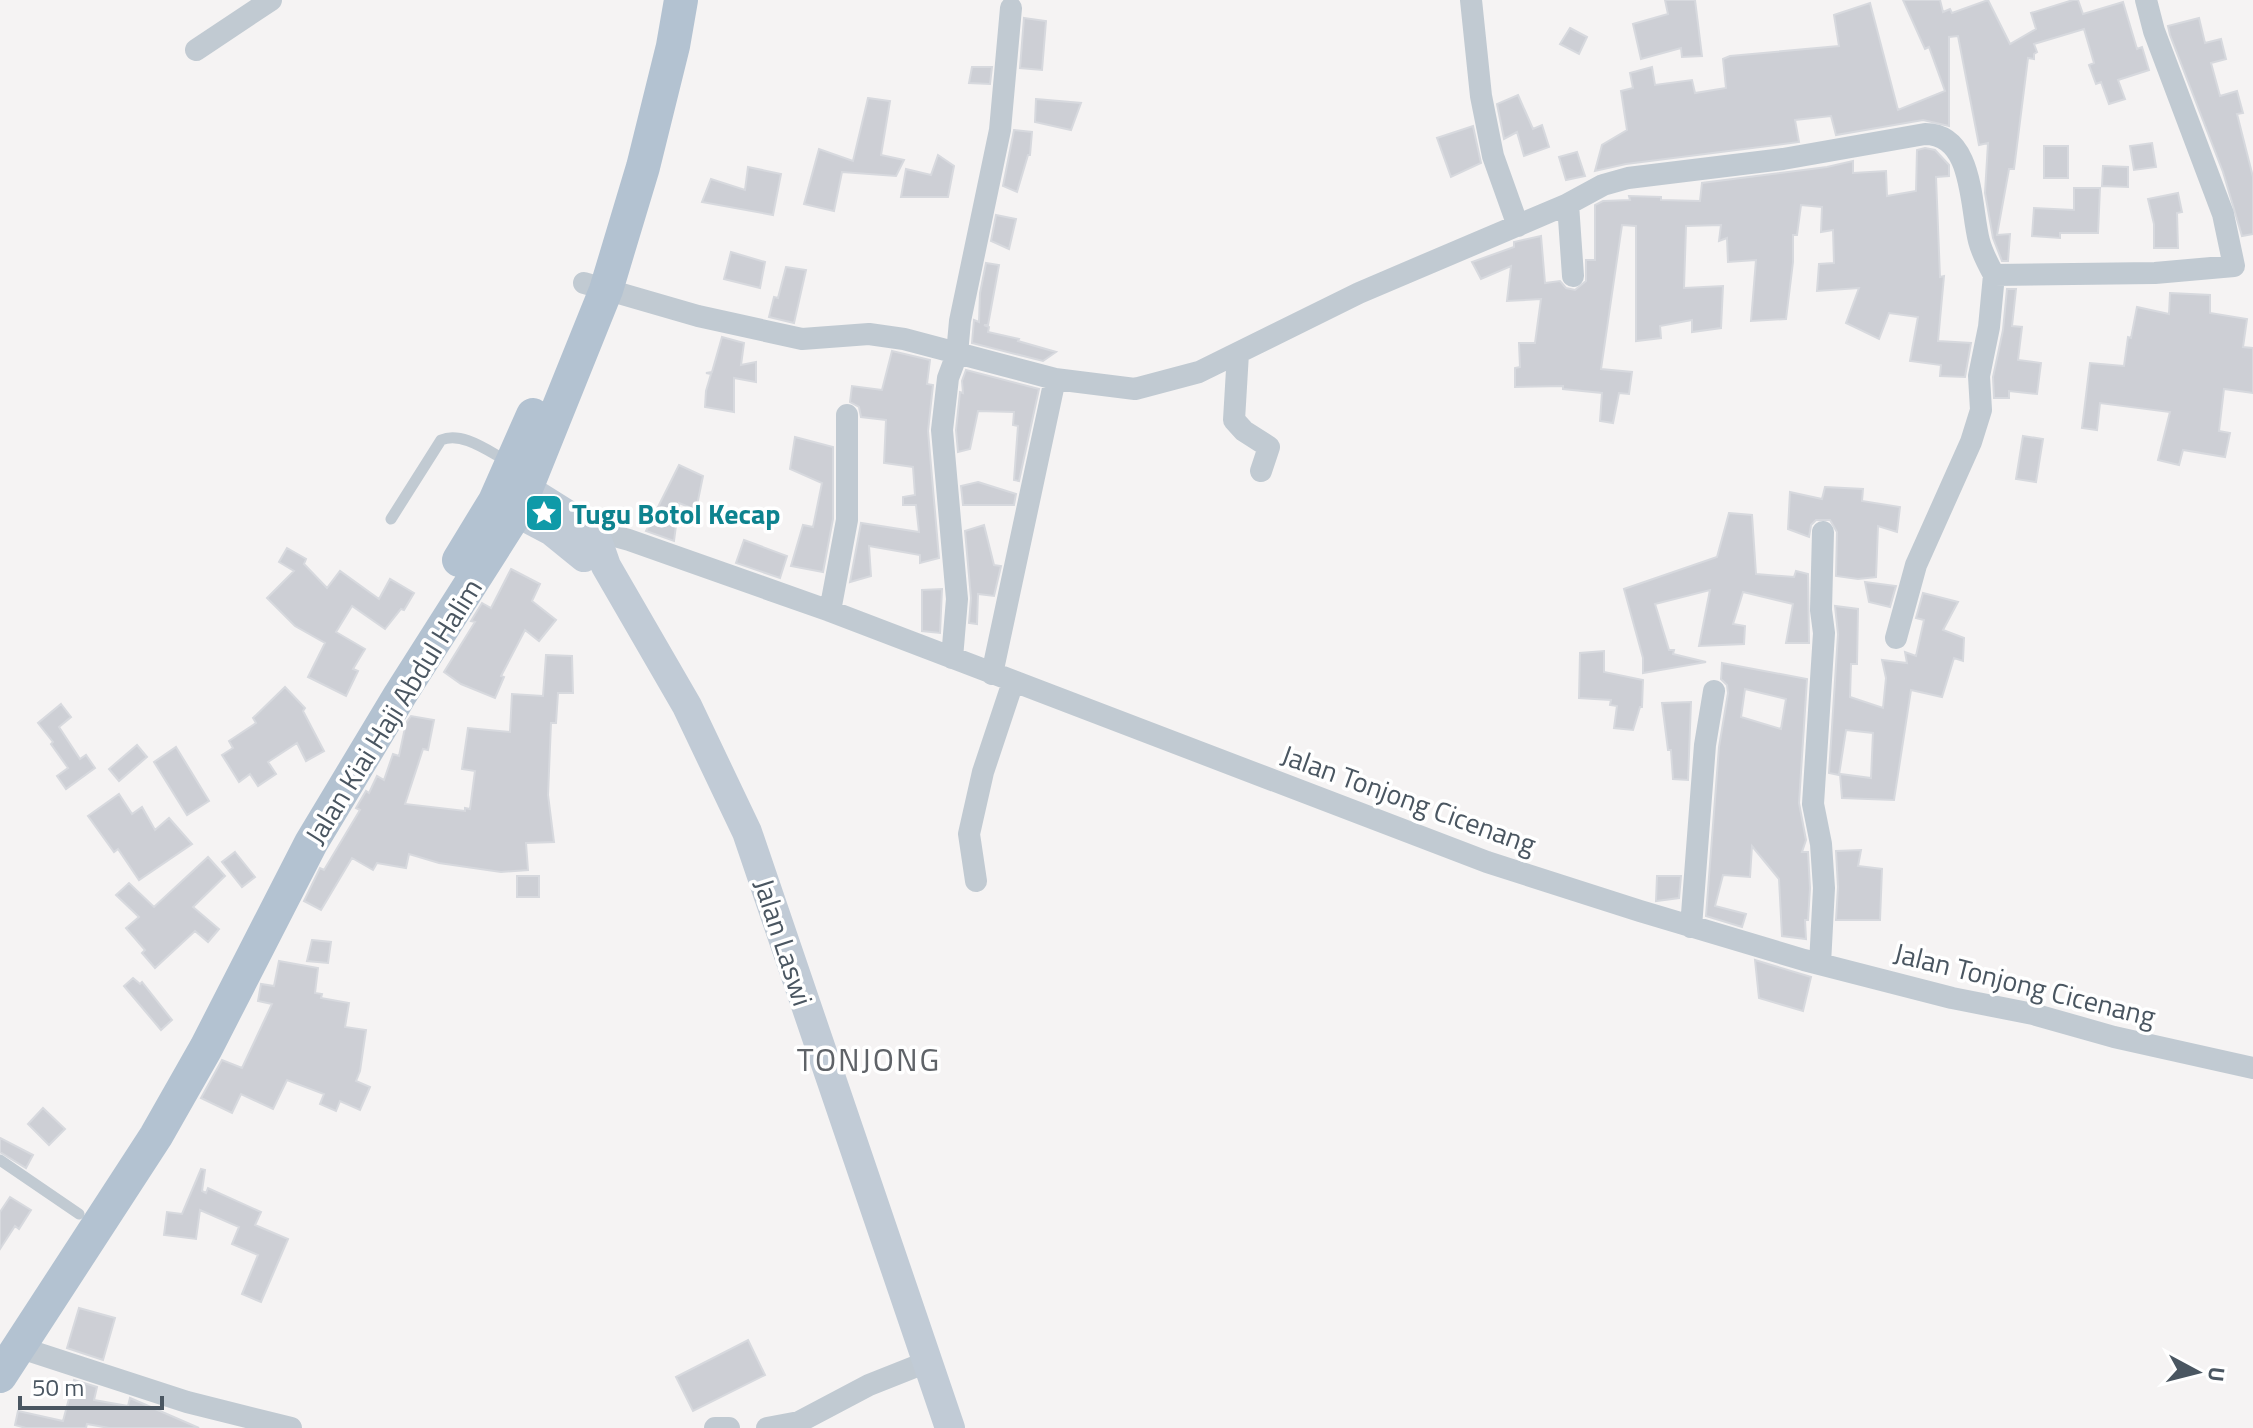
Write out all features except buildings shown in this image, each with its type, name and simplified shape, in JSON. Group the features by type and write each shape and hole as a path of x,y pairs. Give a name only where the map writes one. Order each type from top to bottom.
{"main road":[{"name":"Jalan Kiai Haji Abdul Halim","path":"595,286 627,139 651,48 658,0"},
{"name":"Jalan Kiai Haji Abdul Halim","path":"9,1343 156,1136 293,831 512,488 567,338 595,286 643,167 673,46 681,0"},
{"name":"Jalan Laswi","path":"512,488 549,501 575,536 584,557 606,566 687,706 747,832 849,1139 950,1428"},
{"name":"Jalan Kiai Haji Abdul Halim","path":"0,1376 9,1343 79,1214 206,1024"}],"street":[{"path":"196,50 271,0"},
{"path":"1471,0 1481,96 1493,156 1518,226"},
{"path":"1994,275 2155,273 2243,266 2154,31 2146,0"},
{"path":"952,658 957,599 942,430 948,378 957,354 960,321 1000,130 1011,8"},
{"path":"595,286 698,316 802,339 869,334 904,339 1055,379 1135,389 1199,372 1359,293 1568,204 1603,185 1628,178 1783,159 1939,134 1953,143 1969,176 1980,245 1994,275 1989,327 1979,376 1981,410 1971,442 1916,565 1896,638"},
{"path":"1568,204 1573,276"},
{"path":"1238,353 1234,420 1244,431 1269,447 1261,471"},
{"path":"976,881 969,834 1002,678 1055,379"},
{"path":"830,611 847,520 847,415"},
{"path":"1820,964 1824,888 1821,844 1813,804 1824,633 1821,610 1823,532"},
{"name":"Jalan Tonjong Cicenang","path":"575,536 615,535 655,548 830,611 1487,862 1691,927 1952,998 2033,1014 2114,1037 2253,1068"},
{"path":"1691,927 1705,745 1714,691"},
{"path":"9,1343 187,1402 291,1428"},
{"path":"767,1428 799,1422 869,1385 927,1362"},
{"path":"715,1428 729,1428"}],"lane":[{"path":"391,519 441,440 451,436 460,438 512,488"},
{"path":"0,1160 79,1214"}],"place":[{"name":"Tugu Botol Kecap","path":"544,513"}],"district":[{"name":"TONJONG","path":"869,1059"}]}
